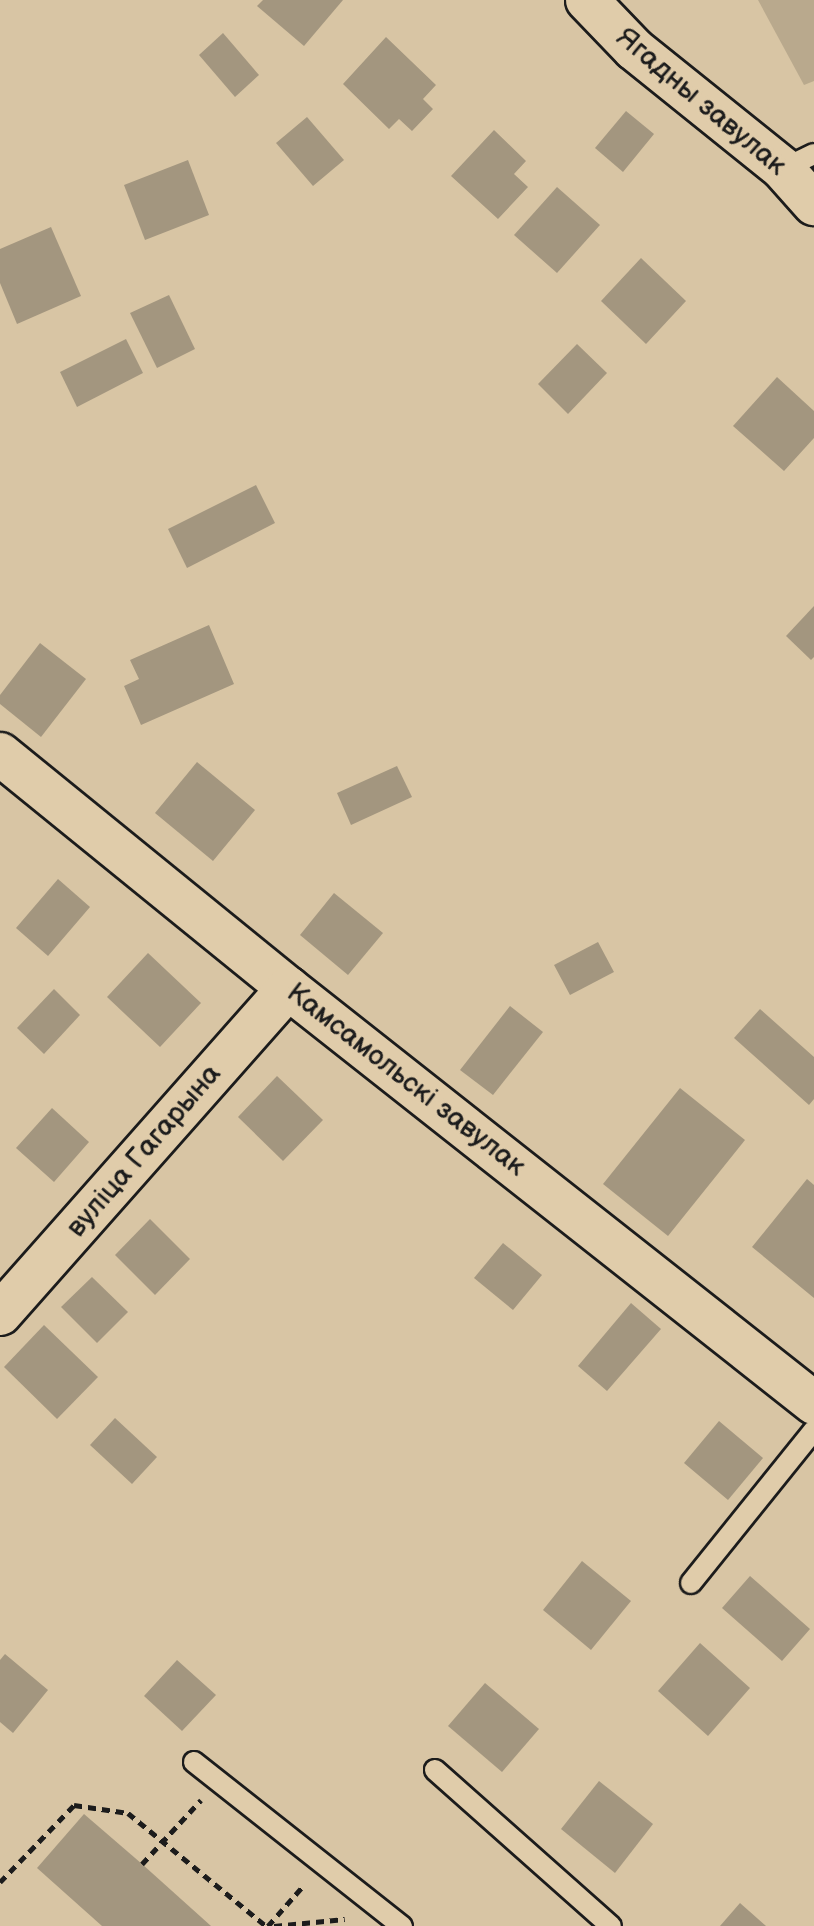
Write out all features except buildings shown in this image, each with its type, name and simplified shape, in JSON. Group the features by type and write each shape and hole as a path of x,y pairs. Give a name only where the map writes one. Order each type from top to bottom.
{"street":[{"name":"Ягадны завулак","path":"587,0 634,49 798,161 814,204"},
{"name":"Камсамольскі завулак","path":"0,754 288,988 814,1403"},
{"name":"вуліца Гагарына","path":"0,1314 288,988"}],"lane":[{"path":"691,1583 814,1430"},
{"path":"194,1762 402,1926"},
{"path":"435,1770 611,1926"}],"path":[{"path":"142,1864 219,1781"},
{"path":"0,1882 74,1805 128,1813 267,1926 324,1864"},
{"path":"274,1926 356,1918"}],"shaded area":[{"path":"758,0 814,0 814,81 804,85"}]}
